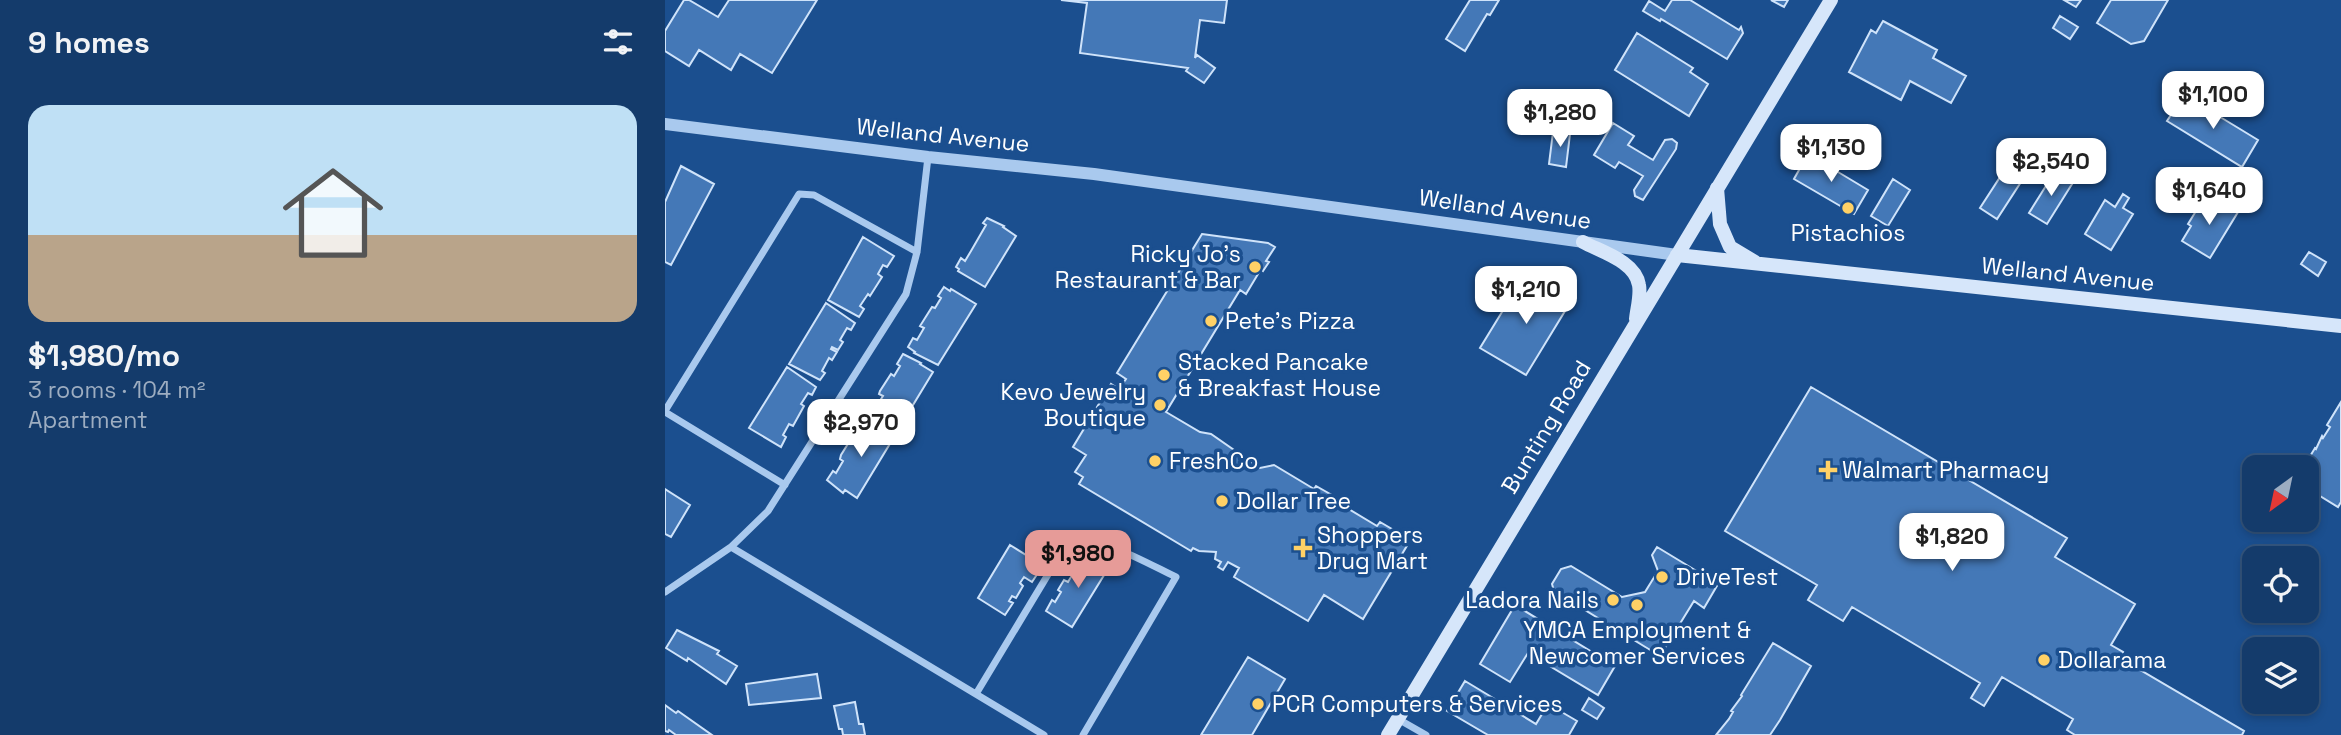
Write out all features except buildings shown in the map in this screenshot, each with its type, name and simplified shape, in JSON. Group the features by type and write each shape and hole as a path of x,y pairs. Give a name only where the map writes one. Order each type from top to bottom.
{"main road":[{"name":"Bunting Road","path":"1388,735 1831,0"},
{"path":"1717,188 1720,224 1730,247 1760,264"},
{"path":"1583,243 1623,263 1635,276 1639,286 1635,325"},
{"name":"Welland Avenue","path":"1677,255 2341,326"}],"street":[{"name":"Welland Avenue","path":"665,124 928,157 1094,174 1677,255"},
{"path":"665,592 731,547 768,511 906,294 917,251 928,157"},
{"path":"785,485 665,412 799,194 814,195 917,251"},
{"path":"976,694 1067,543 1075,539 1110,546 1176,577 1083,735"},
{"path":"731,547 1044,735"},
{"path":"1398,719 1426,735"}],"place":[{"name":"Pistachios","path":"1848,208"},
{"name":"Ricky Jo's Restaurant & Bar","path":"1255,267"},
{"name":"Pete's Pizza","path":"1211,321"},
{"name":"Stacked Pancake & Breakfast House","path":"1164,375"},
{"name":"Kevo Jewelry Boutique","path":"1160,405"},
{"name":"FreshCo","path":"1155,461"},
{"name":"Walmart Pharmacy","path":"1828,470"},
{"name":"Dollar Tree","path":"1222,501"},
{"name":"Shoppers Drug Mart","path":"1303,548"},
{"name":"DriveTest","path":"1662,577"},
{"name":"Ladora Nails","path":"1613,600"},
{"name":"YMCA Employment & Newcomer Services","path":"1637,605"},
{"name":"Dollarama","path":"2044,660"},
{"name":"PCR Computers & Services","path":"1258,704"}]}
